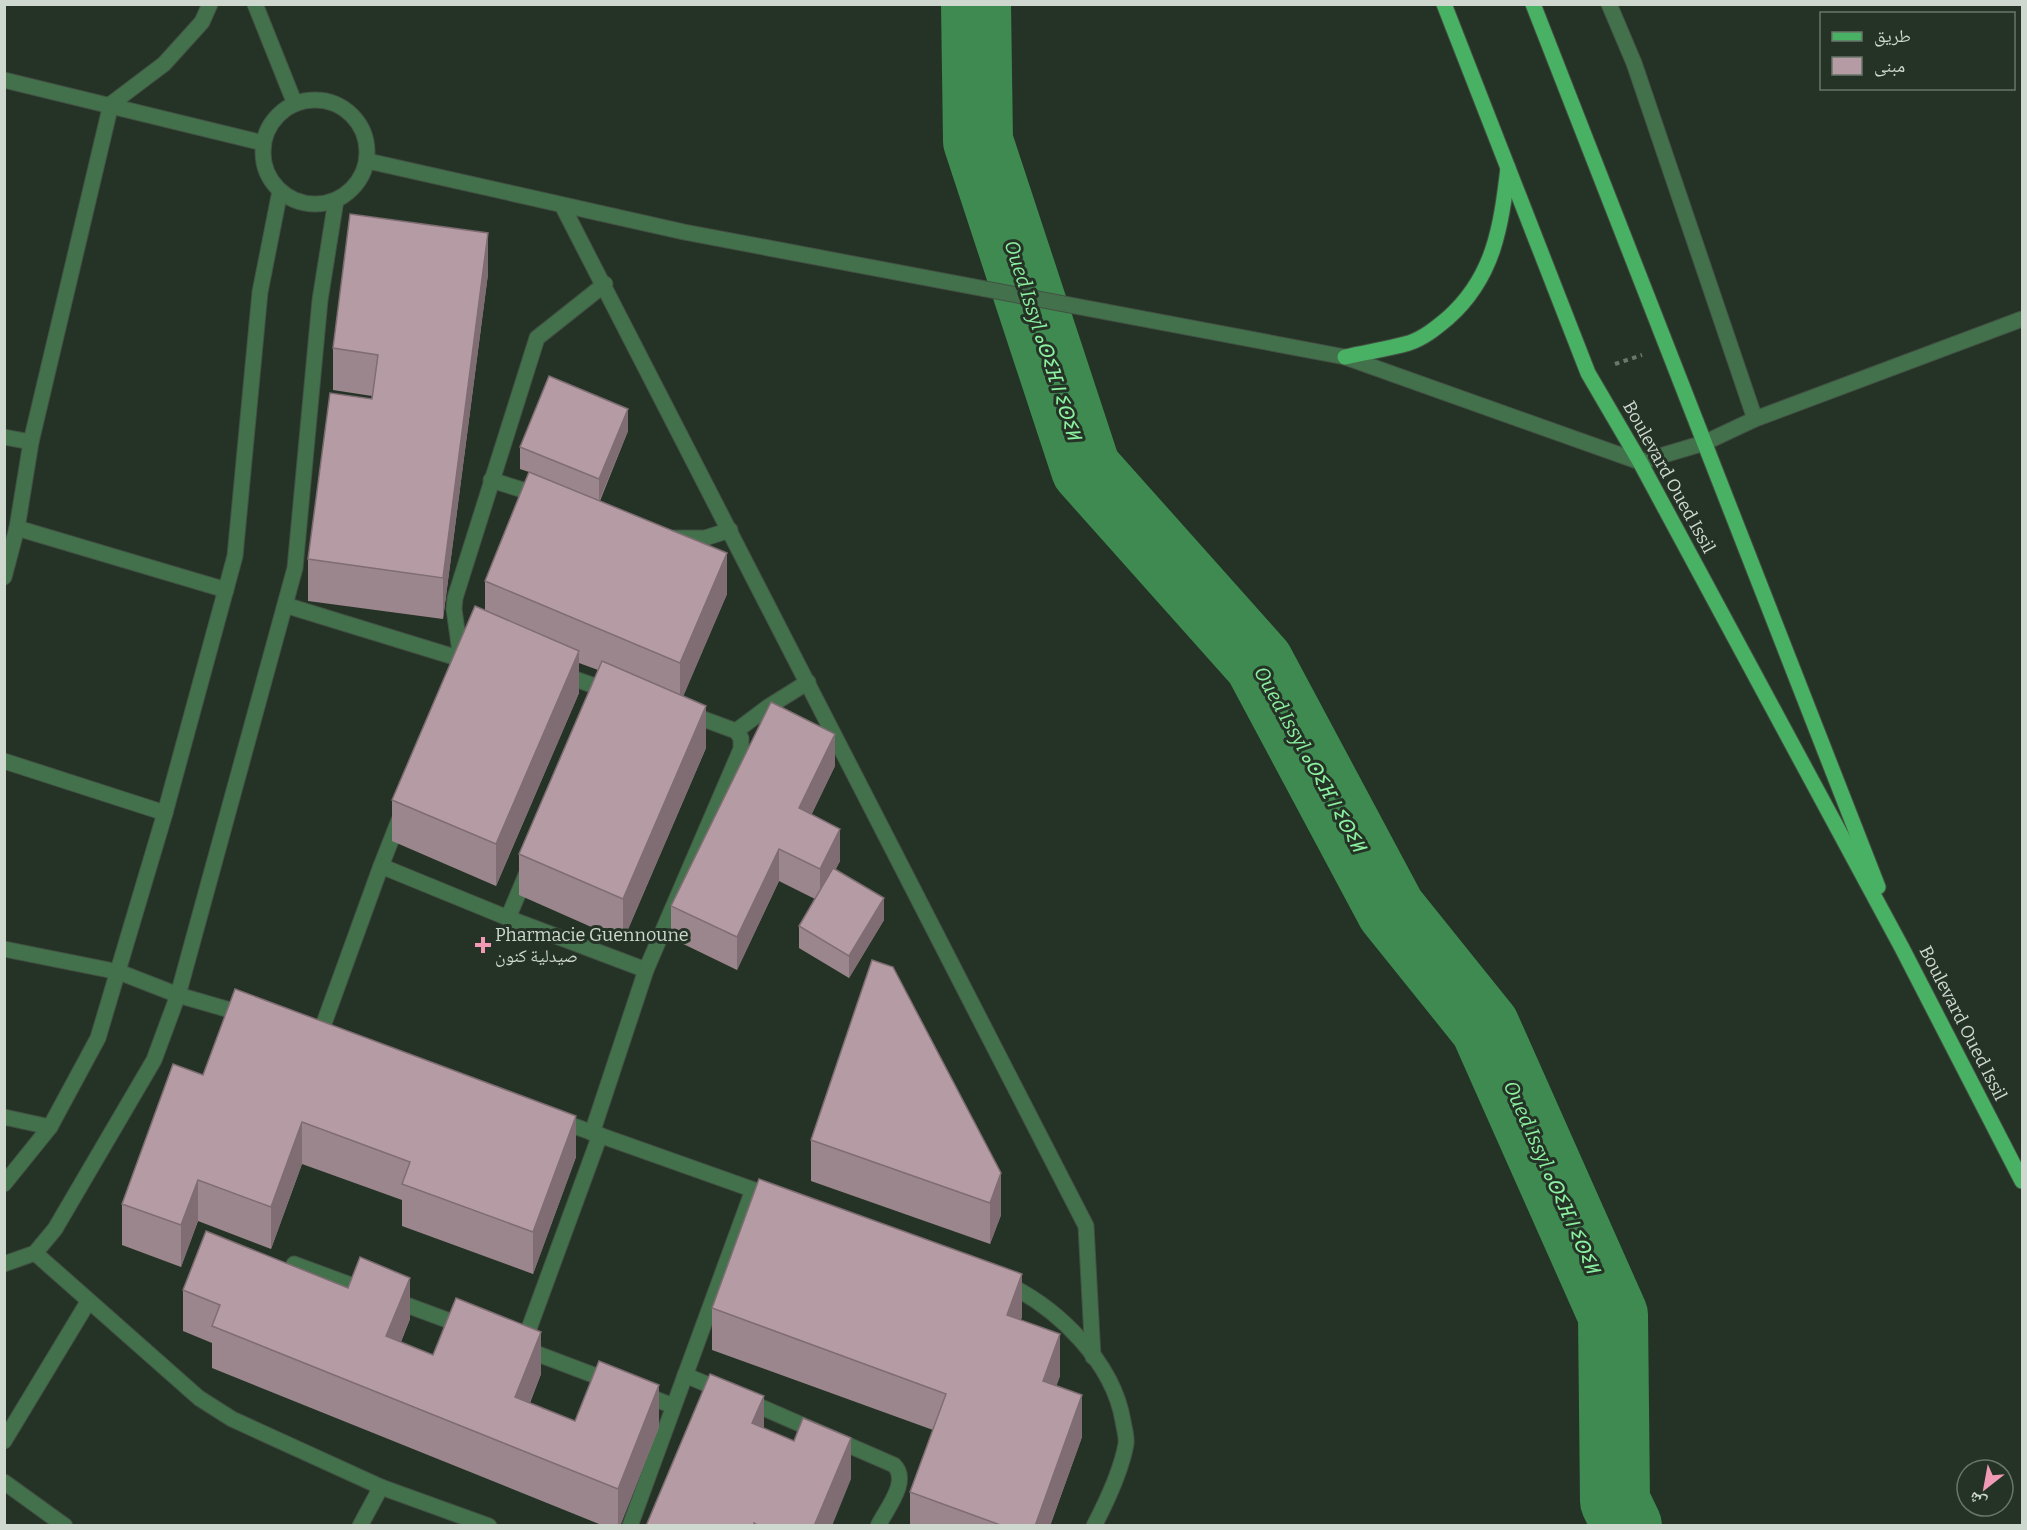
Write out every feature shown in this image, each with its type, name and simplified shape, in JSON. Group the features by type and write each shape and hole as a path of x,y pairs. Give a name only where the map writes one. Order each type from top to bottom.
{"main road":[{"name":"Boulevard Oued Issil","path":"1444,4 1509,165 1588,373 1640,462 1902,948 2022,1181"},
{"name":"Boulevard Oued Issil","path":"1533,4 1665,347 1902,948"},
{"path":"1346,357 1410,342 1434,330 1467,302 1487,267 1502,225 1509,165"}],"street":[{"path":"4,577 17,528 31,442 111,104 164,64 202,22 210,4"},
{"path":"255,4 295,104"},
{"path":"1610,4 1634,63 1755,419"},
{"path":"4,80 111,104 263,143"},
{"path":"318,102 335,105 350,114 362,127 368,144 368,161 362,178 351,191 336,200 318,203 295,199 280,191 269,177 263,161 263,143 268,127 280,113 295,104 318,102"},
{"path":"368,161 684,232 1267,340 1346,357 1640,462 1704,442 1755,419 2022,319"},
{"path":"4,1184 50,1127 98,1038 165,813 235,556 260,292 280,191"},
{"path":"4,1264 9,1265 35,1253 55,1229 154,1060 178,995 295,568 320,300 336,200"},
{"path":"562,205 605,284 1086,1226 1093,1357"},
{"path":"453,680 461,658 455,598 537,338 605,284"},
{"path":"4,436 31,442"},
{"path":"491,480 556,500"},
{"path":"17,528 226,590"},
{"path":"654,531 676,538 705,538 730,530"},
{"path":"285,605 461,658"},
{"path":"457,635 480,644"},
{"path":"547,668 601,694 625,695"},
{"path":"736,731 768,706 808,682"},
{"path":"668,707 736,731 741,738 741,749 646,970 596,1134 516,1346 674,1406"},
{"path":"4,761 165,813"},
{"path":"319,1037 406,800"},
{"path":"508,918 531,864"},
{"path":"381,866 508,918 646,970"},
{"path":"4,948 119,972 178,995 265,1021"},
{"path":"537,1113 791,1203"},
{"path":"4,1118 50,1127"},
{"path":"630,1526 753,1190"},
{"path":"35,1253 199,1398 232,1419 381,1487 489,1526"},
{"path":"294,1264 478,1332"},
{"path":"991,1276 1042,1304 1070,1328 1093,1357 1119,1399 1126,1442 1116,1477 1094,1526"},
{"path":"4,1440 88,1302"},
{"path":"685,1375 894,1465 899,1470 901,1480 878,1526"},
{"path":"4,1482 65,1526"},
{"path":"360,1526 381,1487"}],"path":[{"path":"1588,373 1665,347"}],"building":[{"path":"350,214 488,233 443,578 308,559 330,393 372,399 378,355 333,348"},
{"path":"549,376 628,409 599,479 520,447"},
{"path":"529,472 727,553 680,663 485,581"},
{"path":"475,606 579,651 496,844 392,800"},
{"path":"602,661 706,706 623,899 519,854"},
{"path":"771,702 835,734 799,808 840,829 820,869 779,849 737,937 671,906"},
{"path":"833,868 884,898 849,956 799,926"},
{"path":"872,960 893,967 1001,1173 990,1203 811,1140"},
{"path":"235,989 576,1116 533,1232 402,1184 410,1162 302,1122 271,1207 198,1180 181,1225 122,1204 173,1064 203,1075"},
{"path":"759,1179 1022,1274 1007,1315 1060,1334 1043,1381 1082,1395 1035,1526 1003,1526 910,1492 946,1394 712,1308"},
{"path":"206,1231 348,1288 360,1257 410,1278 386,1336 433,1355 456,1298 541,1332 515,1397 575,1421 599,1361 659,1385 618,1489 212,1326 220,1305 183,1290"},
{"path":"710,1374 764,1396 752,1423 794,1441 803,1418 851,1438 814,1526 759,1526 754,1523 754,1526 646,1526"}],"waterway":[{"name":"Oued Issyl ⴰⵙⵉⴼ ⵏ ⵉⵙⵉⵍ","path":"976,4 978,141 1086,469 1259,663 1391,910 1485,1027 1613,1315 1615,1501 1627,1526"}],"place":[{"name":"Pharmacie Guennoune صيدلية كنون","path":"483,945"}]}
